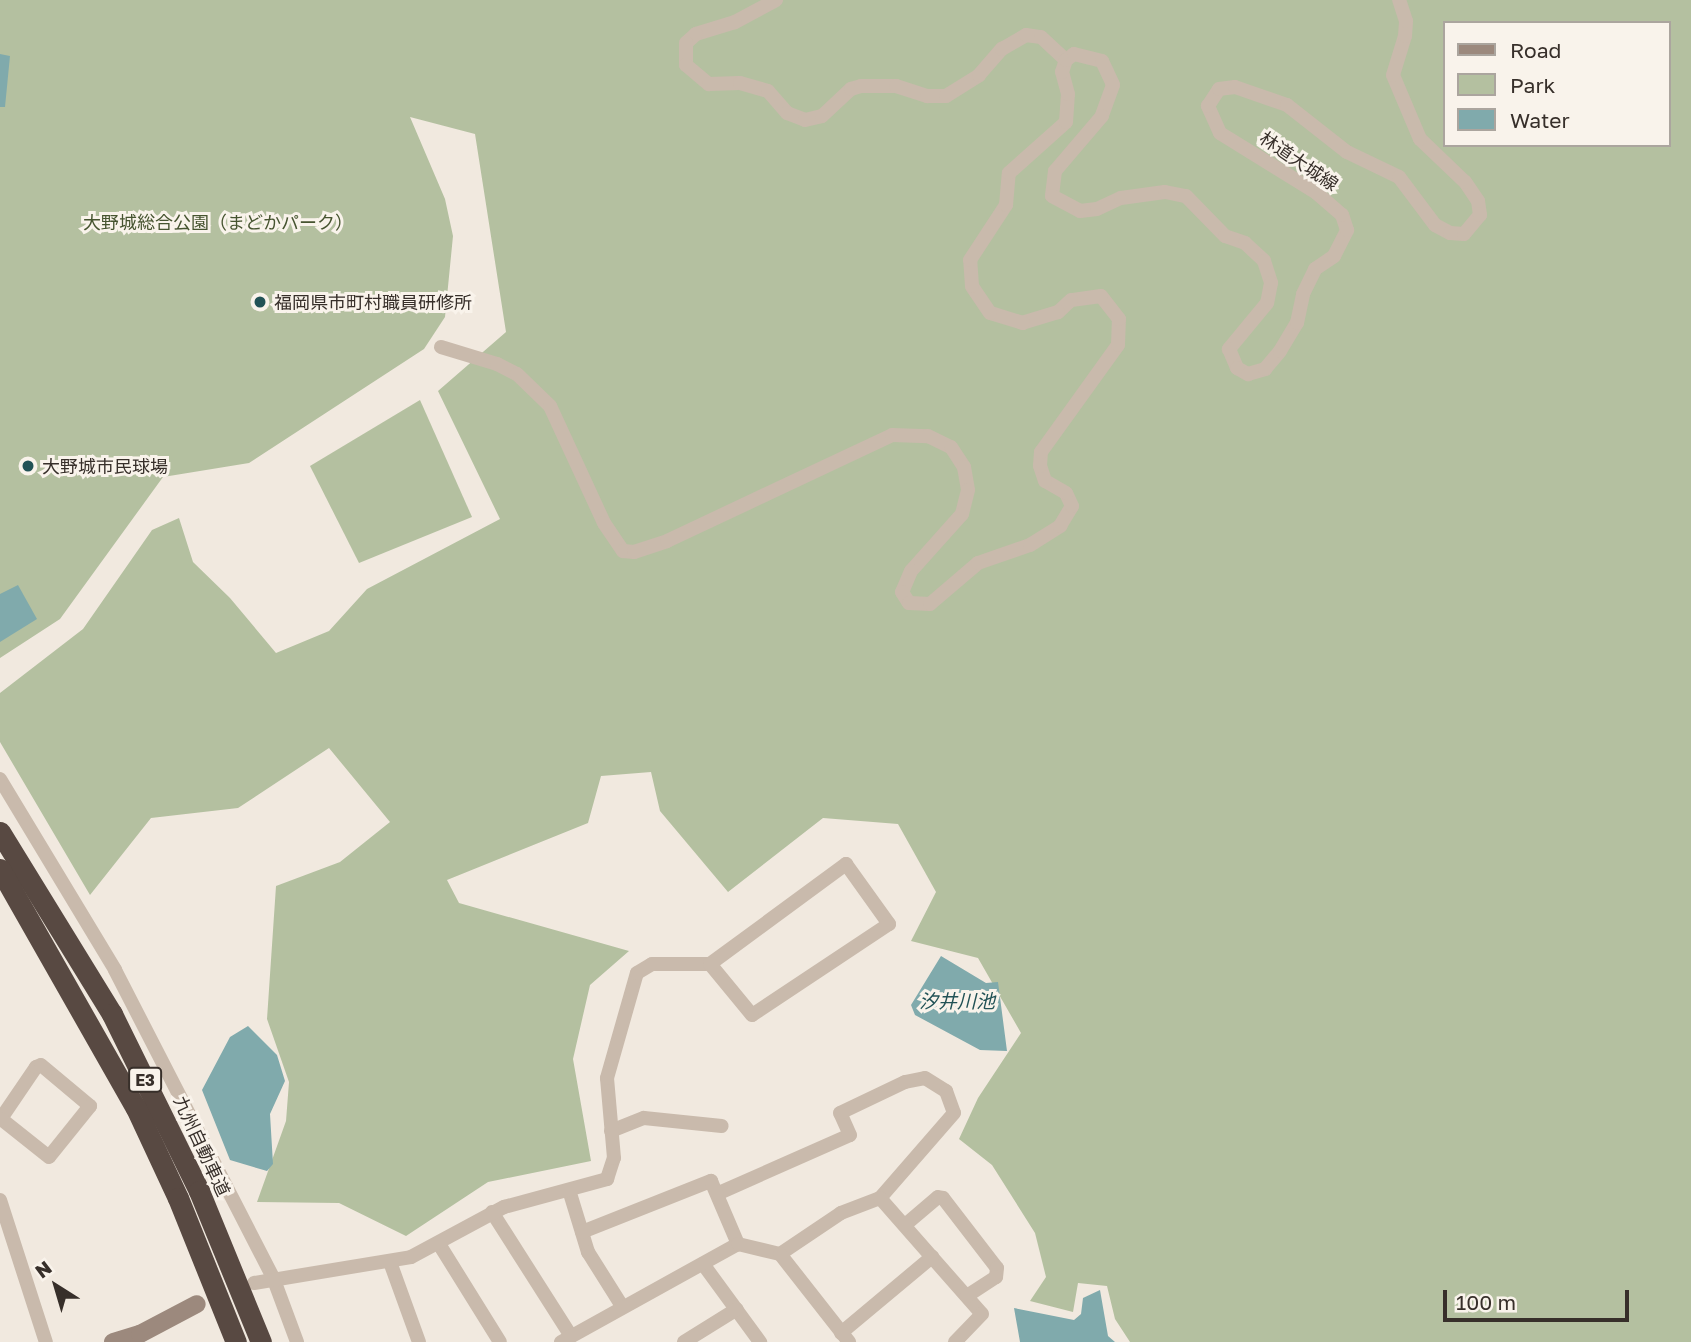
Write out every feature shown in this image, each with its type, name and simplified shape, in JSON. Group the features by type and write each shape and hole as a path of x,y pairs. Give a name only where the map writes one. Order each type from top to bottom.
{"highway":[{"name":"九州自動車道","path":"0,832 112,1014 199,1191 261,1342"},
{"name":"E3","path":"0,869 136,1108 178,1198 236,1342"},
{"path":"178,1198 231,1342"}],"street":[{"path":"440,347 507,369 550,406 604,523 623,551 634,552 667,541 862,448 905,433 928,436 951,447 964,467 968,490 962,514 911,571 902,592 909,603 930,604 978,563 1030,545 1060,526 1072,506 1066,493 1045,481 1040,466 1041,452 1114,353 1120,334 1119,319 1101,296 1085,296 1041,319 1007,321 990,313 972,286 970,260 1006,205 1009,173 1066,122 1069,102 1062,72 1066,60 1041,37 1027,35 1002,49 979,75 946,96 927,96 895,86 861,86 851,89 822,116 805,120 787,113 768,91 740,83 709,84 686,65 686,43 696,34 735,22 776,0"},
{"name":"林道大城線","path":"1066,60 1074,54 1102,61 1113,85 1102,116 1055,171 1052,196 1080,211 1097,209 1121,198 1165,192 1186,196 1225,236 1245,243 1264,261 1271,283 1267,303 1229,349 1237,368 1248,374 1265,369 1280,351 1297,323 1303,294 1315,269 1334,256 1348,230 1342,215 1317,193 1220,133 1208,106 1219,89 1235,87 1287,105 1347,152 1399,177 1435,225 1450,233 1464,234 1480,215 1478,201 1465,182 1420,139 1393,75 1405,36 1406,21 1399,0"},
{"path":"0,779 115,970 274,1280 297,1342"},
{"path":"254,1283 390,1262 439,1244 492,1212 607,1179 614,1158 607,1078 637,973 652,964 710,964 846,864 889,924 752,1015 710,964"},
{"path":"41,1065 90,1107 48,1157 0,1119 41,1065"},
{"path":"719,1193 850,1135 840,1112 905,1082 925,1078 946,1091 954,1113 880,1198 841,1213 780,1254"},
{"path":"611,1131 644,1118 722,1126"},
{"path":"582,1232 711,1181 719,1193 738,1244"},
{"path":"569,1190 588,1252 622,1306"},
{"path":"905,1225 938,1197 943,1198 997,1268 996,1278 967,1296"},
{"path":"880,1198 967,1296 982,1318 955,1342"},
{"path":"1,1209 46,1342"},
{"path":"492,1212 566,1339 738,1244 780,1254 845,1337 932,1257"},
{"path":"439,1244 500,1342"},
{"path":"390,1262 419,1342"},
{"path":"703,1264 760,1342"},
{"path":"113,1342 140,1334 197,1304"},
{"path":"684,1342 737,1309"}],"green space":[{"name":"大野城総合公園（まどかパーク）","path":"0,0 1691,0 1691,1342 1130,1342 1115,1319 1107,1286 1078,1283 1073,1312 1030,1301 1046,1277 1035,1233 992,1165 959,1139 978,1098 1021,1033 978,958 911,941 936,892 898,824 823,818 728,892 660,811 651,772 601,776 588,823 447,880 459,903 629,951 590,985 573,1059 591,1161 488,1182 406,1236 339,1203 257,1202 286,1121 289,1082 267,1019 276,886 340,862 390,822 329,748 238,808 151,818 90,895 0,742 0,693 83,629 152,530 179,518 193,562 230,598 276,653 329,631 367,589 500,519 438,391 506,332 475,134 410,117 445,199 453,236 445,317 424,349 249,463 163,477 60,619 0,658"},
{"path":"420,400 472,517 359,563 310,466"}],"water":[{"path":"0,54 10,56 5,107 0,107"},
{"path":"18,585 37,619 0,642 0,594"},
{"name":"汐井川池","path":"941,956 986,983 998,982 1007,1051 980,1050 915,1015 911,1005"},
{"path":"248,1026 277,1055 285,1081 270,1114 273,1164 267,1171 230,1160 202,1090 230,1037"},
{"path":"1100,1290 1108,1336 1115,1342 1020,1342 1014,1308 1074,1320 1081,1314 1083,1298"}],"place":[{"name":"福岡県市町村職員研修所","path":"260,302"},
{"name":"大野城市民球場","path":"28,466"}]}
